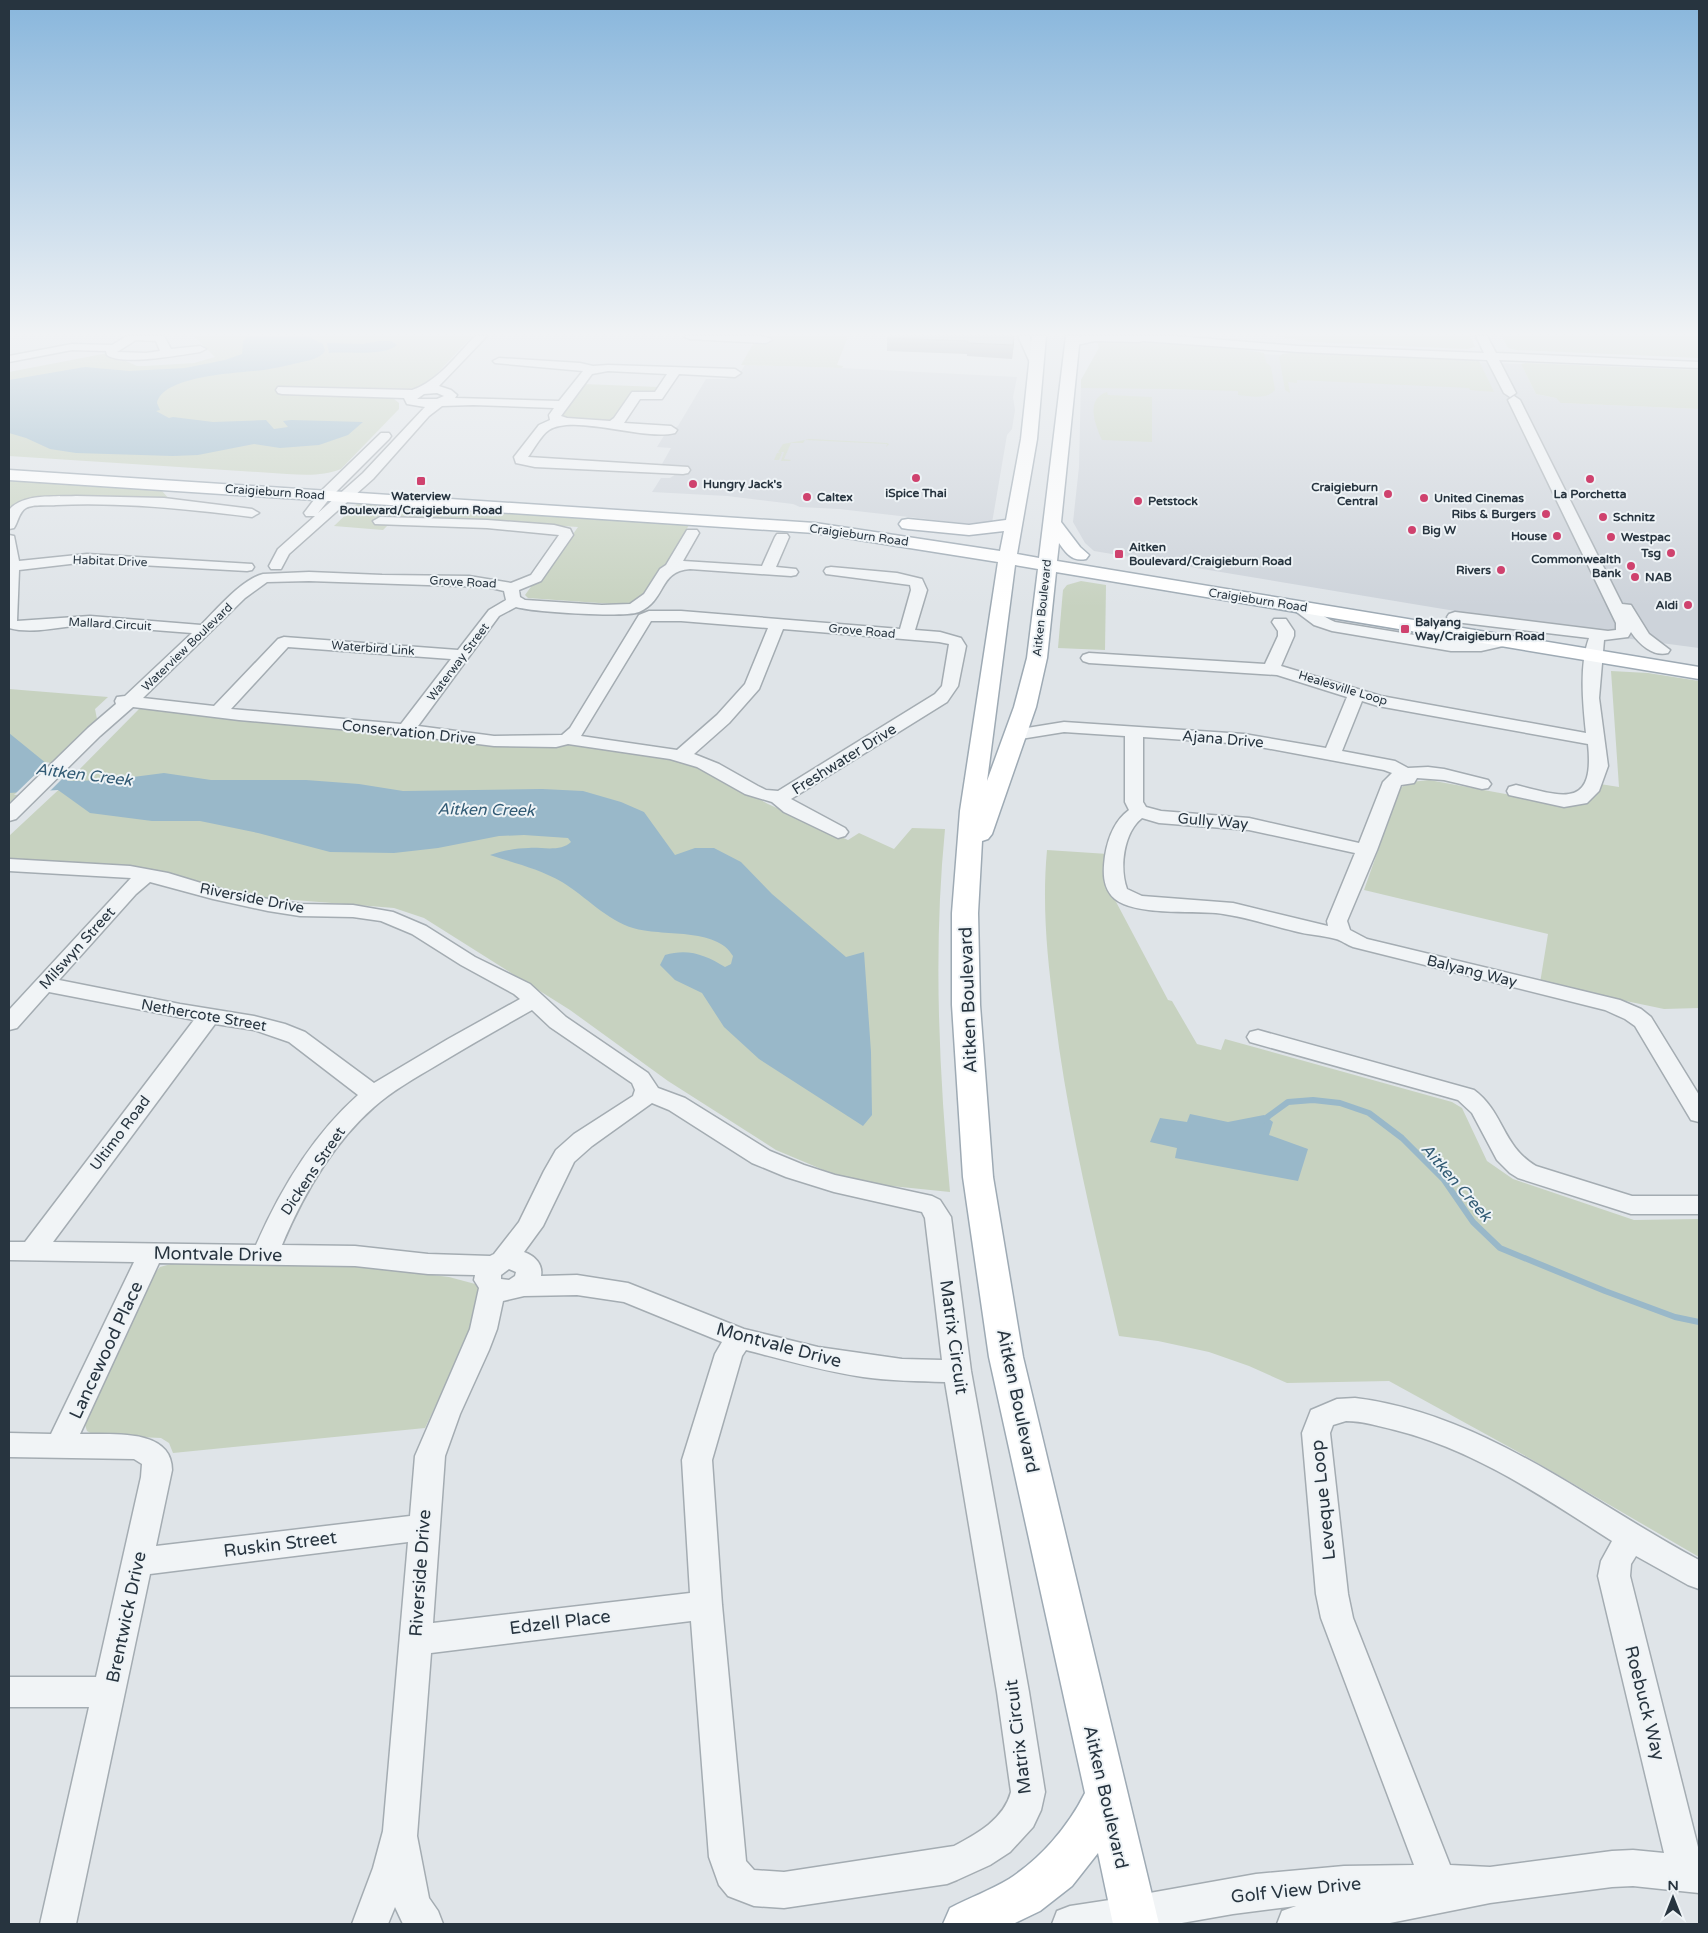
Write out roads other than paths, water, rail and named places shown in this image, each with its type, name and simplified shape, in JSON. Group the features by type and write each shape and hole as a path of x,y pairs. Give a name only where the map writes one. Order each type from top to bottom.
{"main road":[{"name":"Aitken Boulevard","path":"1030,426 1003,589 973,803 967,870 965,913 966,1005 978,1177 1006,1357 1135,1919"},
{"name":"Aitken Boulevard","path":"967,870 1015,735 1037,658 1063,426"},
{"name":"Craigieburn Road","path":"9,463 791,526 846,532 969,551 1009,552"},
{"name":"Craigieburn Road","path":"9,475 325,495 359,484 792,512 858,520 1009,552 1047,565 1506,641 1595,648 1662,650 1699,657"},
{"path":"858,520 969,530 1014,524"},
{"path":"1052,522 1074,551 1080,555"},
{"path":"969,551 990,570 1003,589"},
{"name":"Craigieburn Road","path":"1047,565 1080,555 1455,617 1699,673"},
{"path":"966,1924 1024,1895 1056,1870 1091,1827 1106,1795"}],"street":[{"path":"270,562 283,552 342,490 396,426"},
{"path":"359,484 413,426"},
{"path":"547,426 543,428 521,457 522,460 535,463 674,472"},
{"path":"624,426 638,429 671,430"},
{"path":"1455,617 1608,636 1622,634 1624,630 1624,622 1534,426"},
{"path":"1535,426 1639,635 1649,644 1662,650"},
{"path":"270,562 280,547 309,516 325,495"},
{"path":"9,524 15,511 26,504 76,500 164,502 252,513"},
{"name":"Waterway Street","path":"380,522 487,524 554,528 565,532 566,535 536,578 513,595 494,613 406,730"},
{"path":"673,566 692,533"},
{"path":"767,570 782,538"},
{"name":"Mallard Circuit","path":"9,539 11,566 9,620 14,625 86,621 200,629"},
{"name":"Habitat Drive","path":"11,566 87,558 208,566 244,571"},
{"name":"Grove Road","path":"312,576 270,562 244,571 251,579 312,576 384,580 444,580 501,584 527,605 778,623 947,638 955,641"},
{"name":"Waterview Boulevard","path":"200,629 244,592 264,578 275,574 279,569 270,562"},
{"path":"568,739 577,731 640,613 666,570 673,566 690,565 791,572"},
{"name":"Waterview Boulevard","path":"9,815 200,629 238,587 244,571"},
{"path":"831,571 854,576 904,579 916,582 919,590 906,635"},
{"path":"1271,669 1286,636 1286,631 1280,622"},
{"path":"681,756 723,719 753,685 778,623"},
{"name":"Waterbird Link","path":"266,640 463,655"},
{"name":"Freshwater Drive","path":"568,739 593,744 645,749 681,756 713,767 761,795 777,797 792,791 941,698 950,686 958,646 955,641"},
{"path":"218,712 284,642"},
{"path":"1134,732 1134,802 1139,812 1126,823 1115,854 1115,886 1120,894 1131,900 1141,902 1225,908 1310,930 1339,929 1389,794 1405,777 1427,777 1482,784 1516,790 1554,800 1573,800 1584,796 1590,791 1599,766 1591,698 1595,648"},
{"name":"Healesville Loop","path":"1089,658 1271,669 1296,674 1378,701 1596,740"},
{"path":"1332,755 1356,694"},
{"name":"Conservation Drive","path":"126,701 494,741 552,742 568,739"},
{"name":"Ajana Drive","path":"1024,707 1039,717 1064,727"},
{"name":"Ajana Drive","path":"1015,735 1064,727 1254,740 1380,764 1405,777"},
{"path":"777,797 791,808 838,832"},
{"name":"Gully Way","path":"1139,812 1159,817 1250,824 1367,850"},
{"name":"Riverside Drive","path":"9,865 35,868 110,870 146,874 220,895 268,905 300,910 353,911 386,916 419,930 468,961 522,989 558,1022 640,1078 647,1087 647,1093"},
{"name":"Milswyn Street","path":"9,1023 129,890 146,874"},
{"name":"Balyang Way","path":"1339,929 1360,943 1612,1005 1629,1012 1643,1022 1698,1111"},
{"name":"Nethercote Street","path":"44,984 254,1023 277,1029 296,1037 374,1095"},
{"path":"374,1095 455,1044 535,999"},
{"name":"Ultimo Road","path":"20,1251 209,1016"},
{"path":"1262,1044 1466,1095 1478,1104 1483,1111 1507,1158 1527,1172 1631,1205 1699,1205"},
{"path":"508,1275 556,1171 565,1156 583,1140 642,1101 647,1093"},
{"name":"Matrix Circuit","path":"647,1093 677,1104 761,1157 795,1171 872,1192 912,1198 931,1206 938,1217 958,1371 1013,1692 1028,1792 1021,1815 980,1852 947,1866 784,1890 754,1888 741,1883 732,1872 727,1857 696,1460 729,1354 739,1338"},
{"name":"Dickens Street","path":"265,1255 275,1228 314,1164 336,1133 374,1095"},
{"name":"Montvale Drive","path":"20,1251 355,1256 428,1264 577,1285 636,1296 688,1319 739,1338 818,1358 864,1366 934,1372 958,1371"},
{"name":"Lancewood Place","path":"60,1446 151,1253"},
{"name":"Riverside Drive","path":"370,1924 391,1868 401,1831 427,1472 434,1442 508,1275"},
{"name":"Leveque Loop","path":"1441,1888 1337,1618 1332,1594 1316,1433 1321,1418 1335,1410 1355,1410 1433,1428 1513,1464 1699,1575"},
{"name":"Brentwick Drive","path":"9,1445 134,1447 154,1454 157,1459 156,1477 58,1924"},
{"name":"Ruskin Street","path":"137,1562 423,1527"},
{"name":"Roebuck Way","path":"1632,1536 1616,1561 1614,1576 1693,1874"},
{"name":"Edzell Place","path":"415,1640 706,1605"},
{"path":"9,1692 110,1692"},
{"name":"Riverside Drive","path":"401,1831 412,1905 425,1924"},
{"name":"Golf View Drive","path":"1070,1924 1135,1919 1254,1892 1327,1883 1441,1888 1490,1885 1612,1869 1634,1868 1693,1874"},
{"name":"Golf View Drive","path":"1295,1924 1441,1888"}],"water":[{"path":"9,426 272,426 274,429 287,426 358,426 348,435 319,445 280,448 254,444 198,455 173,456 76,453 50,449 26,438 9,433"},
{"path":"9,733 68,781 110,780 164,773 211,780 306,780 359,784 403,791 542,789 583,791 621,802 644,812 675,855 695,848 714,848 741,862 772,894 846,957 864,952 871,1052 872,1115 863,1126 759,1059 724,1027 702,993 675,980 660,965 665,955 681,952 704,956 725,967 731,964 733,956 725,947 715,941 702,937 688,934 645,931 624,925 554,877 490,855 519,849 562,847 571,842 568,838 524,835 499,836 438,848 394,853 330,852 258,833 200,821 152,821 90,813 58,790 9,793"},
{"path":"1190,1114 1228,1122 1264,1115 1273,1122 1269,1135 1308,1149 1298,1181 1175,1158 1177,1148 1150,1142 1160,1118 1187,1122"}],"waterway":[{"name":"Aitken Creek","path":"1262,1121 1288,1102 1313,1100 1340,1103 1369,1113 1402,1138 1444,1180 1473,1222 1500,1248 1605,1291 1675,1317 1699,1322"}],"place":[{"name":"iSpice Thai","path":"916,478"},
{"name":"La Porchetta","path":"1590,479"},
{"name":"Waterview Boulevard/Craigieburn Road","path":"421,481"},
{"name":"Hungry Jack's","path":"693,484"},
{"name":"Craigieburn Central","path":"1388,494"},
{"name":"Caltex","path":"807,497"},
{"name":"United Cinemas","path":"1424,498"},
{"name":"Petstock","path":"1138,501"},
{"name":"Ribs & Burgers","path":"1546,514"},
{"name":"Schnitz","path":"1603,517"},
{"name":"Big W","path":"1412,530"},
{"name":"House","path":"1557,536"},
{"name":"Westpac","path":"1611,537"},
{"name":"Tsg","path":"1671,553"},
{"name":"Aitken Boulevard/Craigieburn Road","path":"1119,554"},
{"name":"Commonwealth Bank","path":"1631,566"},
{"name":"Rivers","path":"1501,570"},
{"name":"NAB","path":"1635,577"},
{"name":"Aldi","path":"1688,605"},
{"name":"Balyang Way/Craigieburn Road","path":"1405,629"}]}
